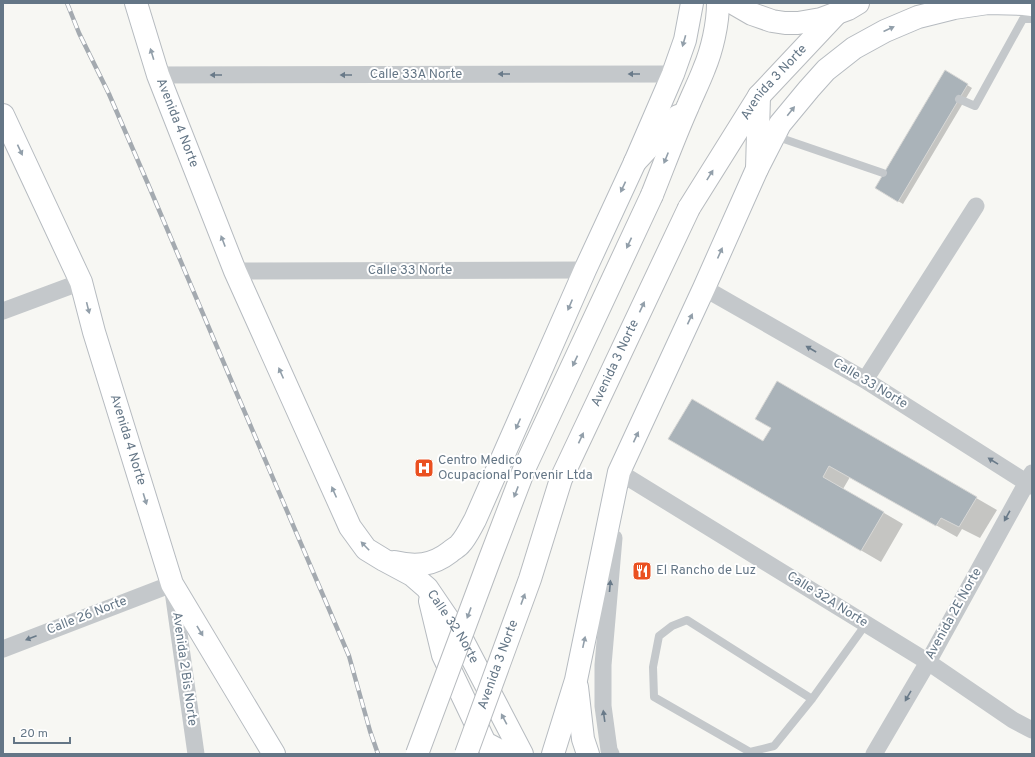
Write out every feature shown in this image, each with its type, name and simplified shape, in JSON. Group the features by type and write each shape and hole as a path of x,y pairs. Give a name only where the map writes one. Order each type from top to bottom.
{"main road":[{"name":"Avenida 4 Norte","path":"136,3 158,75 235,271 350,527"},
{"path":"418,754 488,561 525,467 652,194 704,70 710,51 718,13 718,3"},
{"path":"733,3 752,14 772,21 784,23 798,23 821,19 848,9 858,3"},
{"path":"553,754 576,680 620,472 757,169 780,124 808,89 826,70 854,48 885,30 918,17 954,8 988,3 1032,5"},
{"path":"384,560 407,565 419,565 443,557 460,544 475,520 673,74 685,40 691,4"},
{"name":"Avenida 3 Norte","path":"466,754 530,579 561,479 689,208 759,96 838,12"},
{"path":"757,169 759,96"},
{"path":"635,162 688,106"},
{"name":"Avenida 4 Norte","path":"3,115 81,282 94,332 172,584 274,754"},
{"name":"Calle 32 Norte","path":"350,527 366,549 412,575 427,588 463,641 522,754"},
{"path":"427,588 443,655 485,743 506,754"},
{"path":"576,680 583,739 588,754"}],"street":[{"name":"Calle 33A Norte","path":"158,75 673,74"},
{"path":"864,380 976,206"},
{"name":"Calle 33 Norte","path":"235,271 585,270"},
{"path":"3,311 81,282"},
{"name":"Calle 33 Norte","path":"704,288 864,380 1030,480"},
{"path":"611,754 609,750 603,706 603,665 620,472"},
{"name":"Calle 32A Norte","path":"620,472 928,662 1013,720 1032,730"},
{"name":"Avenida 2E Norte","path":"874,754 928,662 1030,480"},
{"name":"Calle 26 Norte","path":"3,649 172,584"},
{"name":"Avenida 2 Bis Norte","path":"172,584 196,754"}],"lane":[{"path":"960,99 975,106 1023,19 1032,19"},
{"path":"774,136 884,174"},
{"path":"812,699 687,620 672,626 659,636 653,667 654,697 750,752 774,746 812,699 866,624"}],"building":[{"path":"945,70 968,84 898,202 875,188"},
{"path":"777,381 977,497 959,527 941,518 936,526 829,466 823,477 884,512 861,551 668,439 692,399 763,441 771,428 755,419"}],"railway":[{"path":"67,3 79,33 109,94 148,184 349,656 378,754"}],"place":[{"name":"Centro Medico Ocupacional Porvenir Ltda","path":"424,468"},
{"name":"El Rancho de Luz","path":"642,571"}]}
